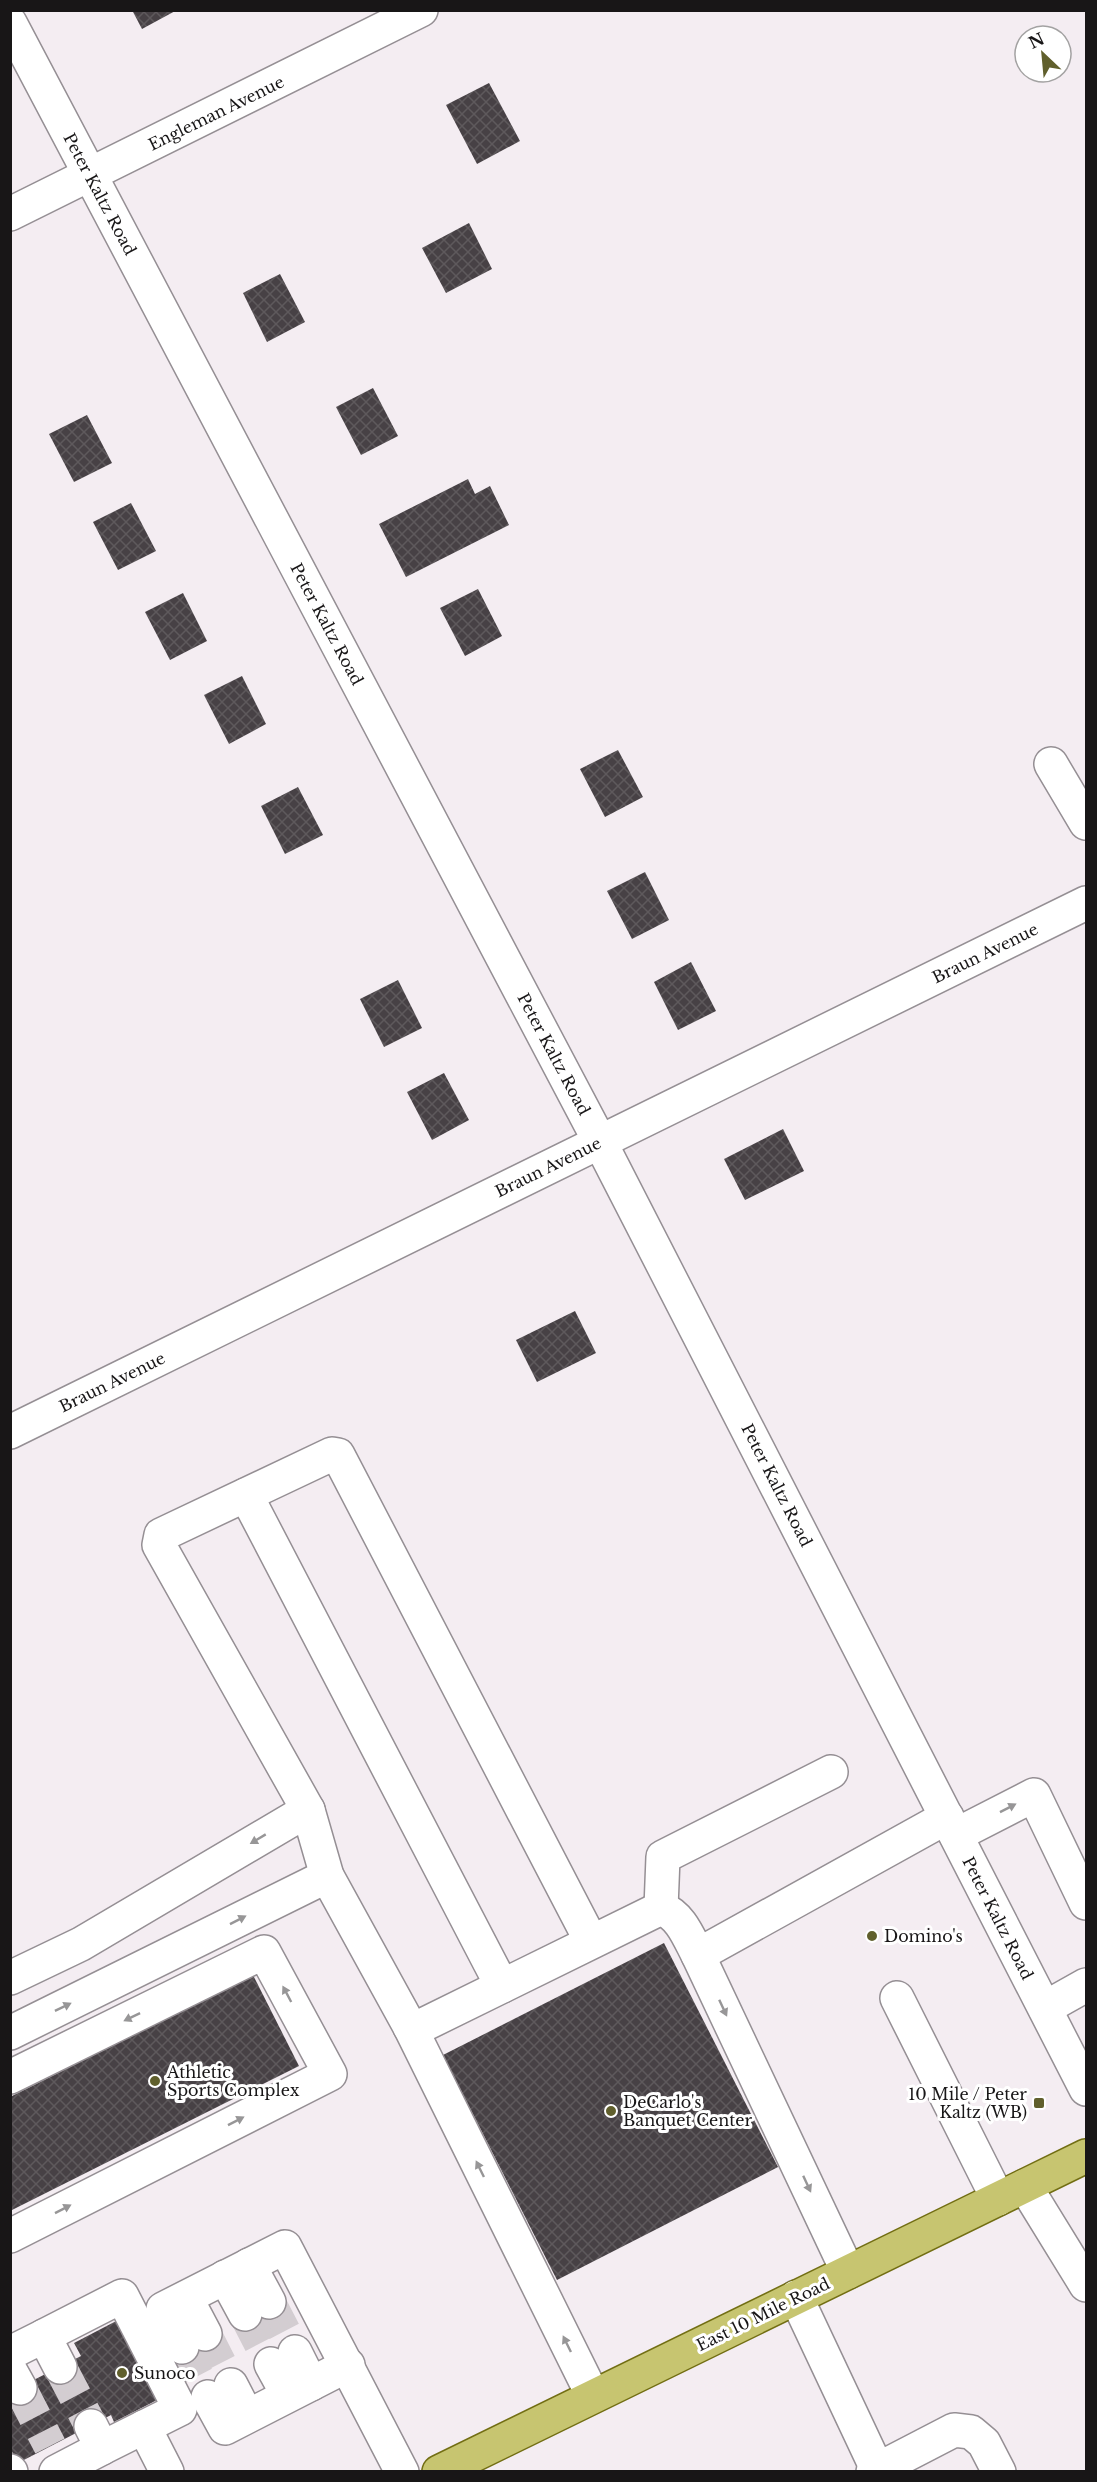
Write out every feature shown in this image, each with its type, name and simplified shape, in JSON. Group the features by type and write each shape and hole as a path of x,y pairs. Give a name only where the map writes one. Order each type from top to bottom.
{"main road":[{"name":"East 10 Mile Road","path":"439,2472 1086,2156"}],"street":[{"name":"Engleman Avenue","path":"10,214 421,10"},
{"name":"Peter Kaltz Road","path":"10,23 600,1142 1086,2089"},
{"path":"1051,764 1086,823"},
{"name":"Braun Avenue","path":"10,1432 1086,903"},
{"path":"591,1941 339,1455 332,1454 161,1535 159,1545 308,1810 327,1876 410,2027 593,2396"},
{"path":"246,1495 502,1986"},
{"path":"831,1772 663,1857 669,1912 698,1955 848,2272"},
{"path":"698,1955 951,1826 1034,1795 1086,1903"},
{"path":"10,1978 81,1944 308,1810"},
{"path":"10,2033 327,1876"},
{"path":"410,2027 417,2028 591,1941 669,1912"},
{"path":"81,1944 103,1987"},
{"path":"10,2077 264,1952 330,2074 10,2236"},
{"path":"1045,2008 1086,1985"},
{"path":"897,1998 1011,2192 1086,2285"},
{"path":"194,2341 175,2303 285,2247 402,2472"},
{"path":"237,2271 257,2308"},
{"path":"10,2353 122,2296 180,2409 144,2427 96,2437 58,2465"},
{"path":"796,2297 875,2470 954,2430 971,2432 984,2443 999,2472"},
{"path":"44,2336 60,2367"},
{"path":"283,2358 299,2390"},
{"path":"220,2391 236,2422 348,2365"},
{"path":"144,2427 167,2472"}],"building":[{"path":"132,10 177,10 142,29"},
{"path":"489,83 520,141 477,164 446,105"},
{"path":"469,223 492,269 446,293 422,248"},
{"path":"280,274 305,322 267,342 243,293"},
{"path":"373,388 398,436 361,455 336,407"},
{"path":"87,415 112,463 74,482 49,434"},
{"path":"468,479 475,494 490,486 509,525 406,577 379,524"},
{"path":"131,503 156,551 118,570 93,522"},
{"path":"478,589 502,636 465,656 440,608"},
{"path":"183,593 207,641 170,660 145,612"},
{"path":"242,676 266,724 229,744 204,695"},
{"path":"618,750 643,797 605,817 580,769"},
{"path":"298,787 323,835 285,854 261,806"},
{"path":"645,872 669,920 632,939 607,891"},
{"path":"691,962 716,1011 678,1030 654,982"},
{"path":"398,980 422,1028 384,1047 360,999"},
{"path":"444,1073 469,1120 432,1140 407,1092"},
{"path":"783,1129 804,1171 745,1200 724,1159"},
{"path":"575,1311 596,1353 537,1382 516,1340"},
{"name":"DeCarlo's Banquet Center","path":"664,1943 778,2167 557,2280 443,2055"},
{"name":"Athletic Sports Complex","path":"253,1975 299,2066 10,2211 10,2097"},
{"path":"122,2318 163,2397 114,2422 111,2415 18,2463 10,2448 10,2392 81,2356 74,2343"}],"tunnel":[{"path":"269,2302 295,2352"},
{"path":"245,2314 271,2364"},
{"path":"205,2334 231,2385"},
{"path":"182,2347 208,2397"},
{"path":"60,2367 91,2426"},
{"path":"20,2388 50,2446"}],"place":[{"name":"Domino's","path":"872,1936"},
{"name":"Athletic Sports Complex","path":"155,2081"},
{"name":"10 Mile / Peter Kaltz (WB)","path":"1039,2103"},
{"name":"DeCarlo's Banquet Center","path":"611,2111"},
{"name":"Sunoco","path":"122,2373"}]}
